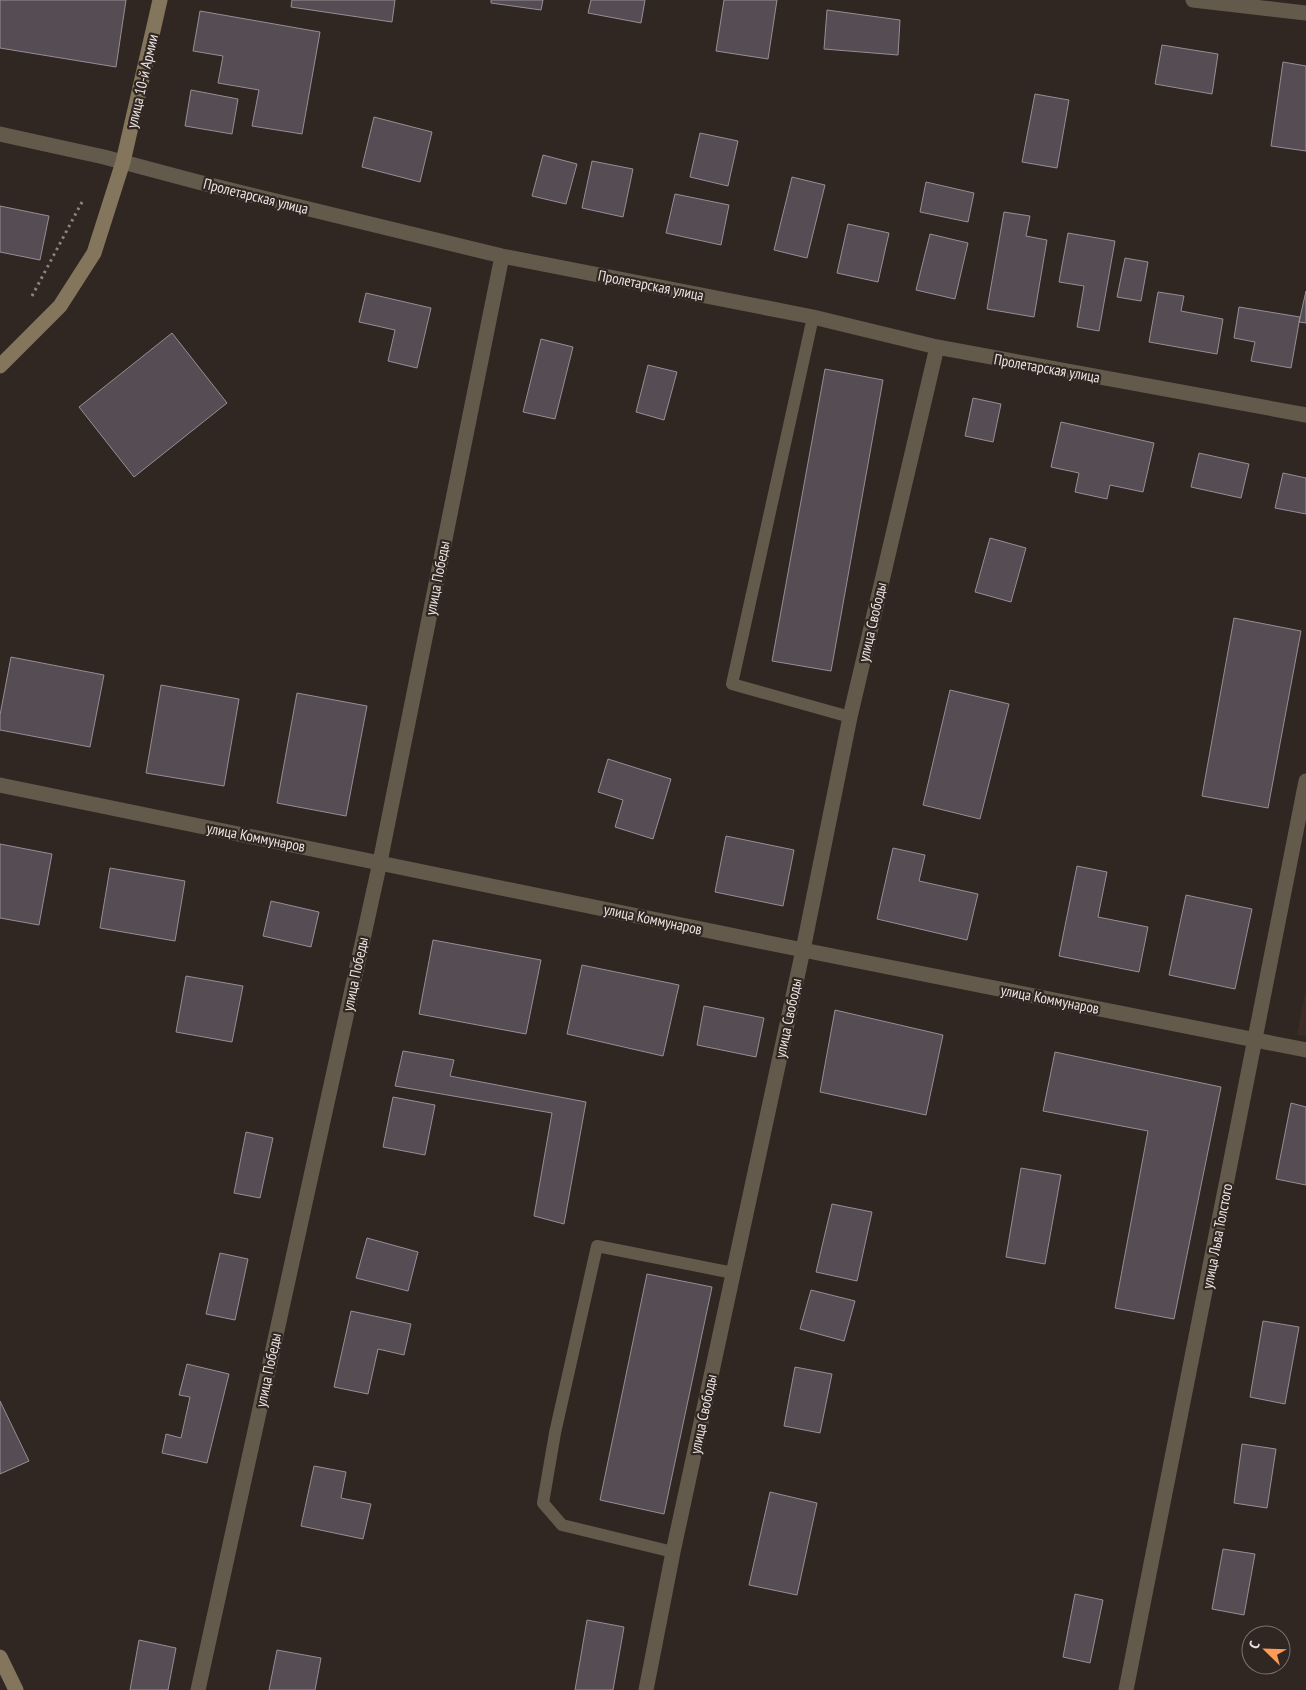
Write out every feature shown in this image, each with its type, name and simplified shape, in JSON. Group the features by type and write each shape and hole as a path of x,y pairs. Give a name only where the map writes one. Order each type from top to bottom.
{"main road":[{"name":"улица 10-й Армии","path":"0,366 60,306 94,253 123,162 160,0"},
{"path":"0,1657 16,1690"}],"street":[{"path":"1193,0 1306,13"},
{"name":"Пролетарская улица","path":"0,134 123,162 502,256 813,317 937,348 1306,416"},
{"name":"улица Победы","path":"198,1690 380,862 502,256"},
{"name":"улица Свободы","path":"646,1690 673,1552 803,950 850,716 937,348"},
{"name":"улица Льва Толстого","path":"1126,1690 1306,781"},
{"name":"улица Коммунаров","path":"0,785 803,950 1306,1050"}],"lane":[{"path":"813,317 732,684 850,716"},
{"path":"673,1552 562,1525 543,1503 555,1433 597,1246 733,1273"}],"shaded area":[{"path":"1306,989 1306,1036 1297,1035"}],"building":[{"path":"0,0 126,0 116,67 0,48"},
{"path":"292,0 395,0 392,22 291,7"},
{"path":"491,0 543,0 541,10 491,3"},
{"path":"591,0 645,0 641,23 588,13"},
{"path":"724,0 777,0 768,59 716,51"},
{"path":"827,10 900,20 898,55 824,49"},
{"path":"200,11 320,32 302,134 252,126 259,90 218,83 223,56 193,51"},
{"path":"1162,45 1218,54 1212,94 1155,84"},
{"path":"1283,62 1306,66 1306,151 1271,146"},
{"path":"191,90 238,99 232,134 185,126"},
{"path":"1035,94 1069,100 1057,168 1022,162"},
{"path":"374,117 432,132 420,182 362,167"},
{"path":"700,133 738,141 728,186 690,177"},
{"path":"543,155 577,164 566,204 532,196"},
{"path":"592,161 633,169 623,217 582,208"},
{"path":"792,177 825,185 807,258 774,250"},
{"path":"926,182 974,193 968,222 920,212"},
{"path":"675,194 729,205 721,245 666,233"},
{"path":"0,206 49,216 40,260 0,252"},
{"path":"1004,212 1030,216 1026,236 1047,240 1034,317 987,309"},
{"path":"848,224 889,233 878,282 837,273"},
{"path":"1068,233 1115,241 1099,331 1077,327 1084,286 1059,282"},
{"path":"930,234 968,243 955,299 916,290"},
{"path":"1125,258 1148,262 1141,301 1117,297"},
{"path":"1306,291 1306,323 1299,322"},
{"path":"1158,292 1184,296 1181,311 1223,319 1217,354 1149,342"},
{"path":"366,293 431,308 417,368 388,361 395,330 359,322"},
{"path":"1239,307 1300,317 1291,368 1251,361 1255,342 1234,338"},
{"path":"172,333 227,403 134,477 79,407"},
{"path":"541,339 573,347 555,419 523,412"},
{"path":"648,365 677,372 664,420 636,412"},
{"path":"825,369 883,380 831,671 772,661"},
{"path":"973,398 1001,404 993,442 965,436"},
{"path":"1061,422 1154,443 1143,492 1110,485 1107,499 1075,492 1079,473 1051,467"},
{"path":"1199,453 1249,464 1241,498 1191,487"},
{"path":"1283,473 1306,478 1306,514 1275,508"},
{"path":"990,538 1026,548 1011,602 975,592"},
{"path":"1234,618 1301,631 1268,808 1202,796"},
{"path":"11,657 104,675 90,747 0,730 0,715"},
{"path":"161,685 239,699 224,786 146,773"},
{"path":"950,690 1009,704 980,819 923,805"},
{"path":"297,693 367,706 346,816 277,803"},
{"path":"608,759 671,779 653,839 615,827 623,800 598,792"},
{"path":"726,836 794,850 783,906 715,892"},
{"path":"0,844 52,854 39,925 0,918"},
{"path":"893,848 925,855 919,881 978,894 967,940 877,919"},
{"path":"1077,866 1107,872 1098,917 1148,927 1139,972 1059,956"},
{"path":"110,868 185,881 175,941 100,928"},
{"path":"1186,895 1252,909 1235,989 1169,975"},
{"path":"271,901 319,912 311,947 263,936"},
{"path":"433,940 541,960 526,1034 419,1014"},
{"path":"582,965 679,985 663,1056 567,1034"},
{"path":"186,976 243,986 232,1042 176,1032"},
{"path":"704,1006 764,1018 756,1057 697,1045"},
{"path":"835,1010 943,1035 926,1115 820,1092"},
{"path":"403,1051 454,1060 450,1076 586,1102 564,1224 534,1216 552,1113 395,1086"},
{"path":"1055,1052 1221,1087 1174,1319 1115,1308 1148,1131 1043,1111"},
{"path":"393,1097 435,1105 425,1155 383,1147"},
{"path":"1291,1103 1306,1107 1306,1185 1276,1179"},
{"path":"246,1132 273,1138 260,1198 234,1193"},
{"path":"1021,1168 1061,1175 1045,1264 1006,1257"},
{"path":"832,1204 872,1212 857,1281 816,1272"},
{"path":"367,1238 418,1252 408,1291 356,1278"},
{"path":"220,1253 248,1259 235,1320 206,1314"},
{"path":"647,1274 712,1287 664,1514 600,1500"},
{"path":"811,1290 855,1301 844,1341 800,1329"},
{"path":"351,1311 411,1324 404,1355 378,1349 368,1394 334,1387"},
{"path":"1263,1321 1299,1327 1285,1404 1250,1397"},
{"path":"187,1364 229,1374 207,1463 162,1453 166,1434 181,1438 190,1397 179,1395"},
{"path":"795,1367 832,1374 820,1433 784,1426"},
{"path":"0,1401 29,1461 0,1474"},
{"path":"1242,1444 1276,1449 1267,1508 1234,1503"},
{"path":"314,1466 346,1472 341,1498 371,1504 363,1539 301,1526"},
{"path":"770,1492 817,1503 797,1595 749,1585"},
{"path":"1223,1549 1255,1554 1244,1615 1212,1609"},
{"path":"1075,1594 1103,1600 1090,1663 1063,1657"},
{"path":"587,1620 624,1627 613,1690 575,1690"},
{"path":"139,1640 176,1648 168,1690 130,1690"},
{"path":"277,1650 321,1658 315,1690 269,1690"}]}
